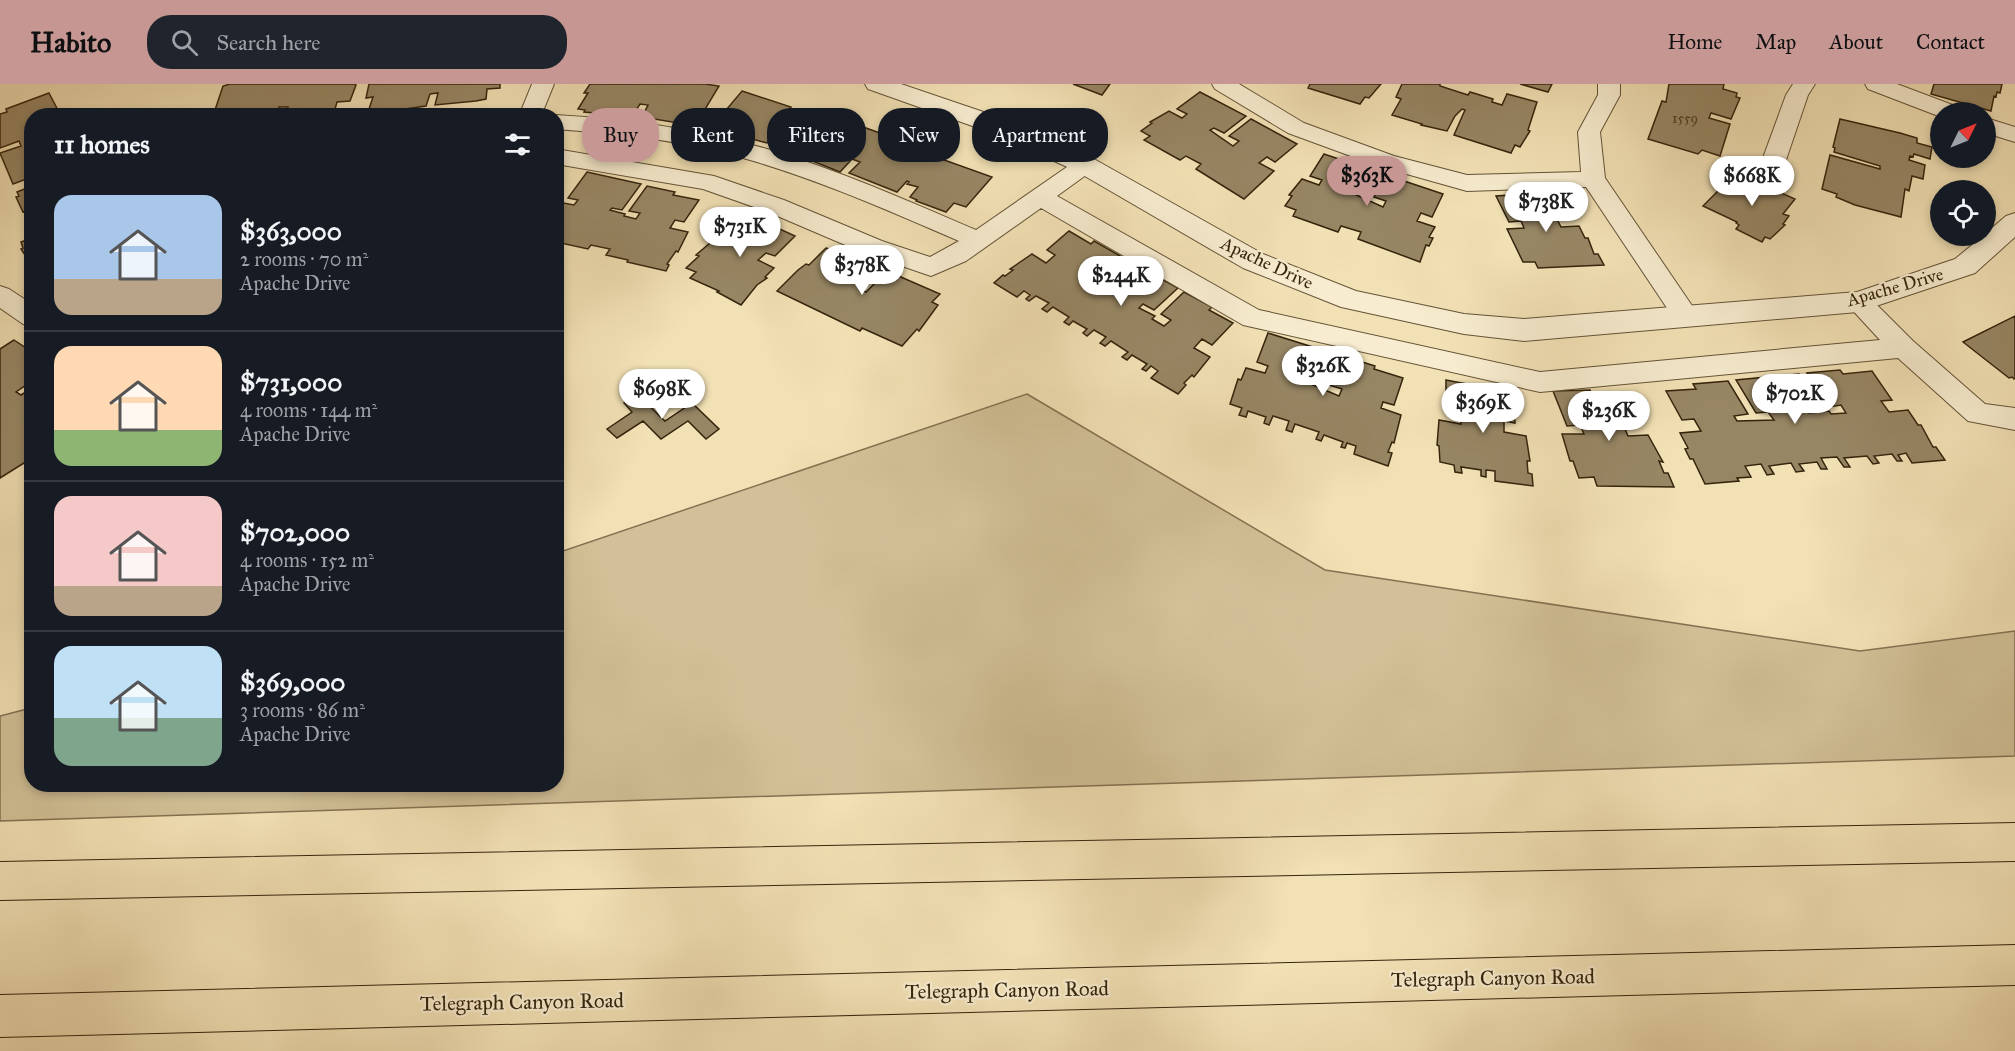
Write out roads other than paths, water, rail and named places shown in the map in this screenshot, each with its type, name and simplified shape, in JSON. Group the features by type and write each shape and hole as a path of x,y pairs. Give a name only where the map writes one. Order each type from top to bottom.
{"main road":[{"path":"0,881 2015,842"},
{"name":"Telegraph Canyon Road","path":"0,1016 2015,965"}],"street":[{"path":"533,108 543,84"},
{"name":"Apache Drive","path":"877,84 1004,128 1085,165 1253,261 1351,300 1464,324 1524,330 1858,302 1965,266 2015,222"},
{"path":"1223,84 1296,128 1386,161 1467,183 1593,179"},
{"path":"1609,84 1609,95 1589,132 1593,179 1686,316"},
{"path":"1772,166 1797,95 1804,84"},
{"path":"1876,84 1930,104"},
{"path":"564,123 605,124 719,144 785,162 978,240"},
{"path":"1996,128 2015,135"},
{"path":"564,157 706,182 776,206 873,247 931,267 957,255 1085,165"},
{"path":"1040,196 1252,318 1540,382 1904,348"},
{"path":"0,295 24,312"},
{"path":"1858,302 1904,348 1978,413 2015,418"}]}
